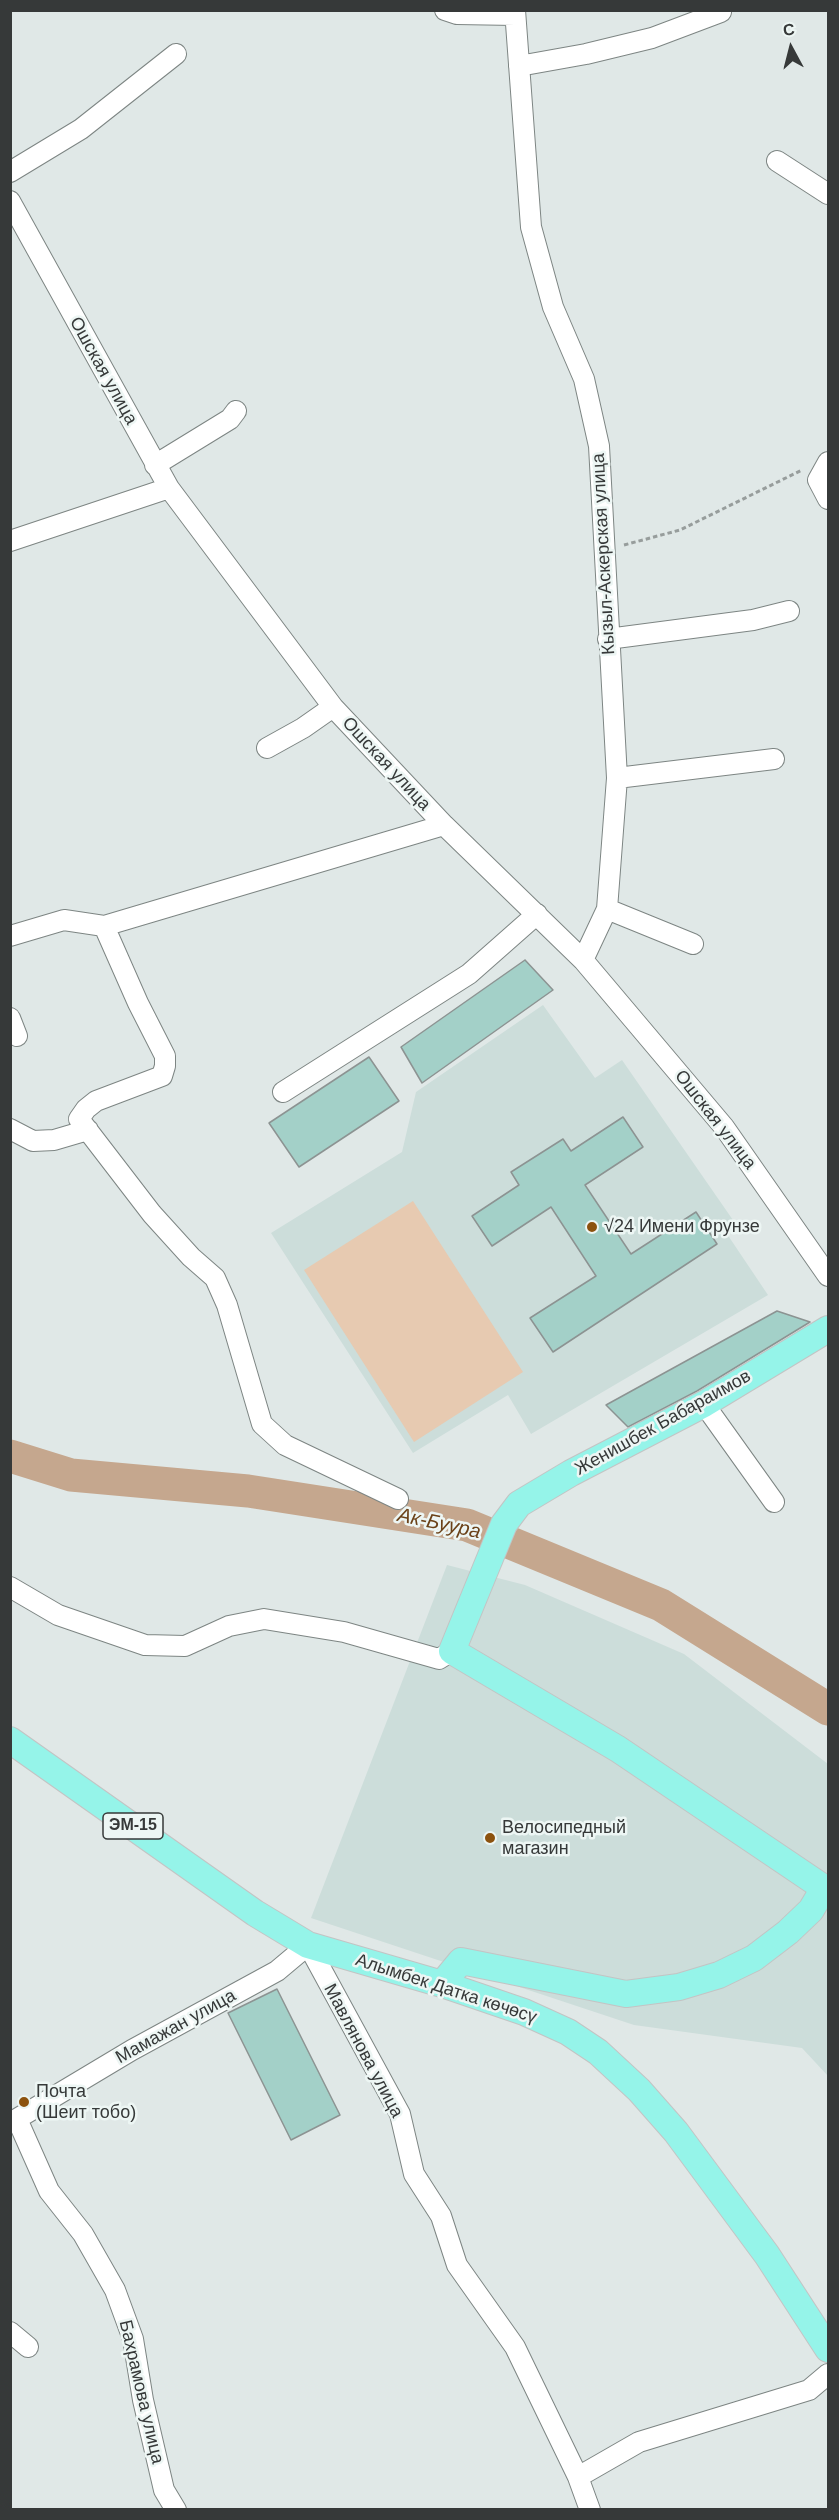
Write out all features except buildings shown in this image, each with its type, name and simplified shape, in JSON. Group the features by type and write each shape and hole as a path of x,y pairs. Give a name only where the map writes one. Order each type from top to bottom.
{"main road":[{"name":"Женишбек Бабараимов","path":"452,1651 504,1524 519,1504 571,1473 704,1404 828,1329"},
{"path":"442,1984 461,1961 626,1994 679,1987 719,1976 754,1958 788,1932 811,1910 826,1889 618,1749 452,1651"},
{"name":"Алымбек Датка көчөсү","path":"10,1740 255,1913 308,1945 442,1984 524,2012 567,2032 598,2052 676,2132 767,2255 828,2349"}],"street":[{"path":"445,10 457,14 515,13"},
{"path":"519,66 586,54 652,38 721,12"},
{"name":"Кызыл-Аскерская улица","path":"515,13 531,227 553,307 584,379 599,446 617,778 607,909 583,960"},
{"path":"10,172 81,129 176,54"},
{"path":"777,161 828,194"},
{"name":"Ошская улица","path":"10,201 154,465 333,707 444,825 583,960 724,1126 828,1276"},
{"path":"154,465 230,419 236,411"},
{"path":"828,462 812,474 828,499"},
{"path":"10,541 169,488"},
{"path":"608,639 753,620 789,611"},
{"path":"267,748 303,728 333,707"},
{"path":"617,778 774,759"},
{"path":"10,936 64,920 104,926 444,825"},
{"path":"607,909 693,944"},
{"path":"283,1092 469,974 537,914"},
{"path":"104,926 138,1003 165,1056 165,1066 162,1076 96,1101 86,1109 80,1119 152,1214 191,1257 215,1278 227,1305 262,1424 285,1445 398,1499"},
{"path":"10,1129 33,1141 54,1140 88,1130"},
{"path":"704,1404 774,1502"},
{"path":"10,1587 58,1615 145,1646 184,1646 229,1626 264,1619 344,1632 439,1659 452,1651"},
{"name":"Мамажан улица","path":"14,2121 132,2050 277,1971 308,1945"},
{"name":"Мавлянова улица","path":"308,1945 400,2114 414,2174 441,2216 457,2265 515,2347 578,2477 590,2510"},
{"name":"Бахрамова улица","path":"14,2121 49,2191 83,2234 115,2290 133,2338 143,2400 164,2490 176,2510"},
{"path":"10,2332 27,2347"},
{"path":"578,2477 639,2442 809,2390 828,2374"}],"path":[{"path":"606,546 630,545 681,530 812,474"}],"shaded area":[{"path":"543,1005 595,1078 622,1060 735,1223 725,1231 768,1295 531,1434 508,1395 413,1453 271,1233 402,1152 416,1092"},
{"path":"413,1201 523,1372 414,1442 304,1270"},
{"path":"447,1565 525,1585 684,1654 828,1764 828,2076 802,2048 634,2025 311,1918"}],"waterway":[{"name":"Ак-Буура","path":"10,1456 71,1475 248,1491 467,1525 661,1605 828,1709"}],"place":[{"name":"√24 Имени Фрунзе","path":"592,1227"},
{"name":"Велосипедный магазин","path":"490,1838"},
{"name":"Почта (Шеит тобо)","path":"24,2102"}]}
